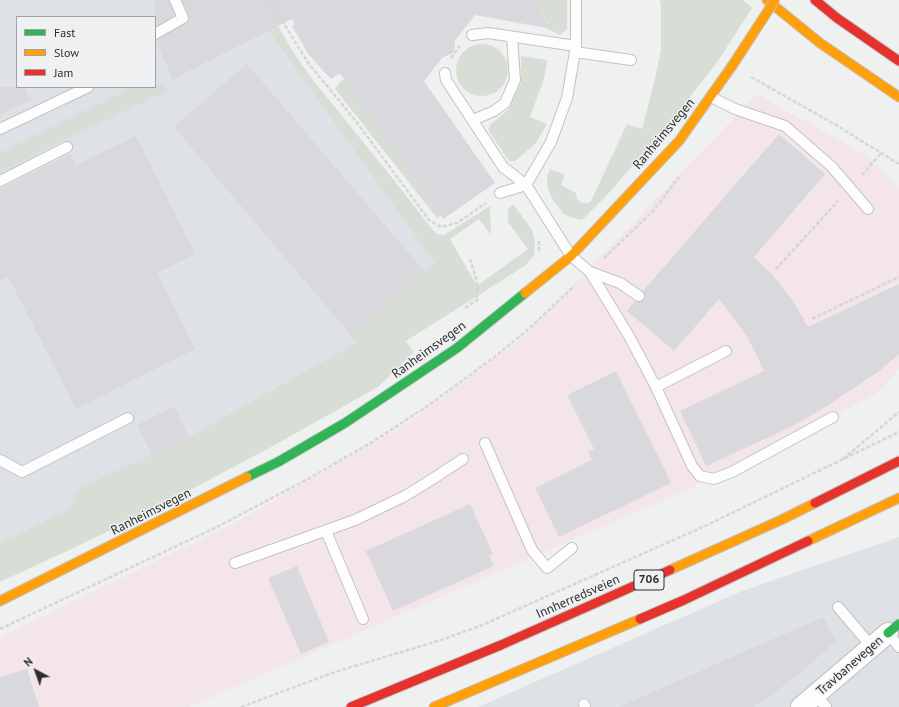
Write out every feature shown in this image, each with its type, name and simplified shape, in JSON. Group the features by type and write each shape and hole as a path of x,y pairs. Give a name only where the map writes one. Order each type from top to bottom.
{"main road":[{"path":"767,0 820,43 899,97"},
{"name":"Ranheimsvegen","path":"0,601 272,466 346,423 457,348 571,256 679,141 712,97 775,0"},
{"path":"815,0 837,18 899,62"},
{"name":"Innherredsveien","path":"351,707 494,648 671,570 781,520 899,461"},
{"name":"706","path":"434,707 684,600 899,498"}],"street":[{"name":"Travbanevegen","path":"814,703 872,647 895,635"}],"lane":[{"path":"156,33 183,18 175,0"},
{"path":"500,193 526,185 551,142 567,98 576,49 576,0"},
{"path":"472,35 488,33 631,60"},
{"path":"473,120 494,111 504,102 515,80 512,37"},
{"path":"445,73 446,80 503,167 526,185 571,256 590,272 629,336 656,387 692,466 700,476 714,479 732,472 833,417"},
{"path":"0,129 86,88"},
{"path":"712,97 735,109 785,126 832,167 868,209"},
{"path":"0,181 67,148"},
{"path":"590,272 620,283 639,296"},
{"path":"656,387 726,351"},
{"path":"0,460 22,472 128,418"},
{"path":"485,443 532,550 547,568 572,548"},
{"path":"235,564 355,520 405,496 462,459"},
{"path":"326,531 363,619"},
{"path":"838,607 872,647"}],"path":[{"path":"269,0 309,64 355,120 429,220 441,227 457,223 500,193"},
{"path":"445,73 451,58 460,46 472,35"},
{"path":"750,76 836,125 898,165"},
{"path":"776,269 851,188 881,153"},
{"path":"538,254 539,238"},
{"path":"470,259 477,282 477,300"},
{"path":"812,319 899,277"},
{"path":"465,308 483,296"},
{"path":"840,462 899,412"},
{"path":"240,707 335,672 441,640 480,626 705,526 840,462 899,432"}],"shaded area":[{"path":"0,0 248,0 460,297 0,552"},
{"path":"532,0 567,0 567,29 560,35 544,27 549,24"},
{"path":"660,0 743,0 752,8 718,61 665,129 608,194 582,220 573,218 564,214 554,202 548,189 547,176 550,169 565,175 561,185 576,193 577,199 581,203 587,203 591,201 627,124 642,129 661,51"},
{"path":"273,17 295,55 313,80 436,234 444,235 490,206 491,235 479,219 450,239 477,286 528,249 508,222 508,209 513,204 532,230 535,243 534,255 526,265 406,341 414,352 378,387 273,446 160,506 0,582 0,543 68,510 78,489 189,437 356,343 350,334 435,263 264,24"},
{"path":"482,44 492,46 500,52 506,60 508,70 506,80 500,88 492,94 482,96 472,94 464,88 458,80 456,70 458,60 464,52 472,46"},
{"path":"521,56 547,60 544,79 530,117 547,124 536,143 515,161 509,161 488,130 490,125 509,109 521,83"},
{"path":"347,77 443,214 437,218 335,89 339,83"},
{"path":"156,85 162,85 170,90 0,172 0,153 131,88 156,88"},
{"path":"757,94 866,155 899,188 899,369 878,393 691,488 189,707 0,707 0,637 233,524 411,421 523,337"},
{"path":"899,537 899,707 478,707 742,591"}],"building":[{"path":"155,0 169,0 175,15 156,26"},
{"path":"182,0 532,0 552,29 475,15 455,40 454,52 442,58 424,81 495,183 443,219 340,73 331,79 307,52 292,26 295,24 292,19 173,79 156,39 188,22 189,16"},
{"path":"247,64 424,271 350,334 174,127"},
{"path":"0,87 25,88 31,100 0,115"},
{"path":"779,134 825,174 754,257 773,275 793,301 808,327 899,284 899,354 879,371 822,409 793,426 706,466 680,411 764,371 755,352 746,335 719,299 674,351 627,311 635,301 639,302 644,300 645,296 643,291"},
{"path":"136,136 195,254 157,273 195,349 76,409 8,276 0,280 0,189 70,154 76,165"},
{"path":"616,371 671,483 559,537 535,488 592,460 588,452 594,449 567,395"},
{"path":"174,406 189,437 152,455 137,425"},
{"path":"470,504 493,554 489,556 494,566 393,611 366,551"},
{"path":"297,566 329,642 301,654 268,578"},
{"path":"823,617 836,641 798,675 754,707 619,707"},
{"path":"27,669 39,707 0,707 0,677"}],"traffic: fast":[{"path":"247,477 278,462 345,423 457,348 525,293"},
{"path":"888,633 899,624"}],"traffic: slow":[{"path":"767,0 820,43 899,97"},
{"path":"732,66 775,0"},
{"path":"525,293 571,256 679,141 732,66"},
{"path":"0,601 247,477"},
{"path":"808,541 899,498"},
{"path":"670,570 815,503"},
{"path":"434,707 640,619"}],"traffic: jam":[{"path":"815,0 837,18 899,61"},
{"path":"815,503 899,461"},
{"path":"640,619 684,600 808,541"},
{"path":"351,707 501,645 670,570"}]}
